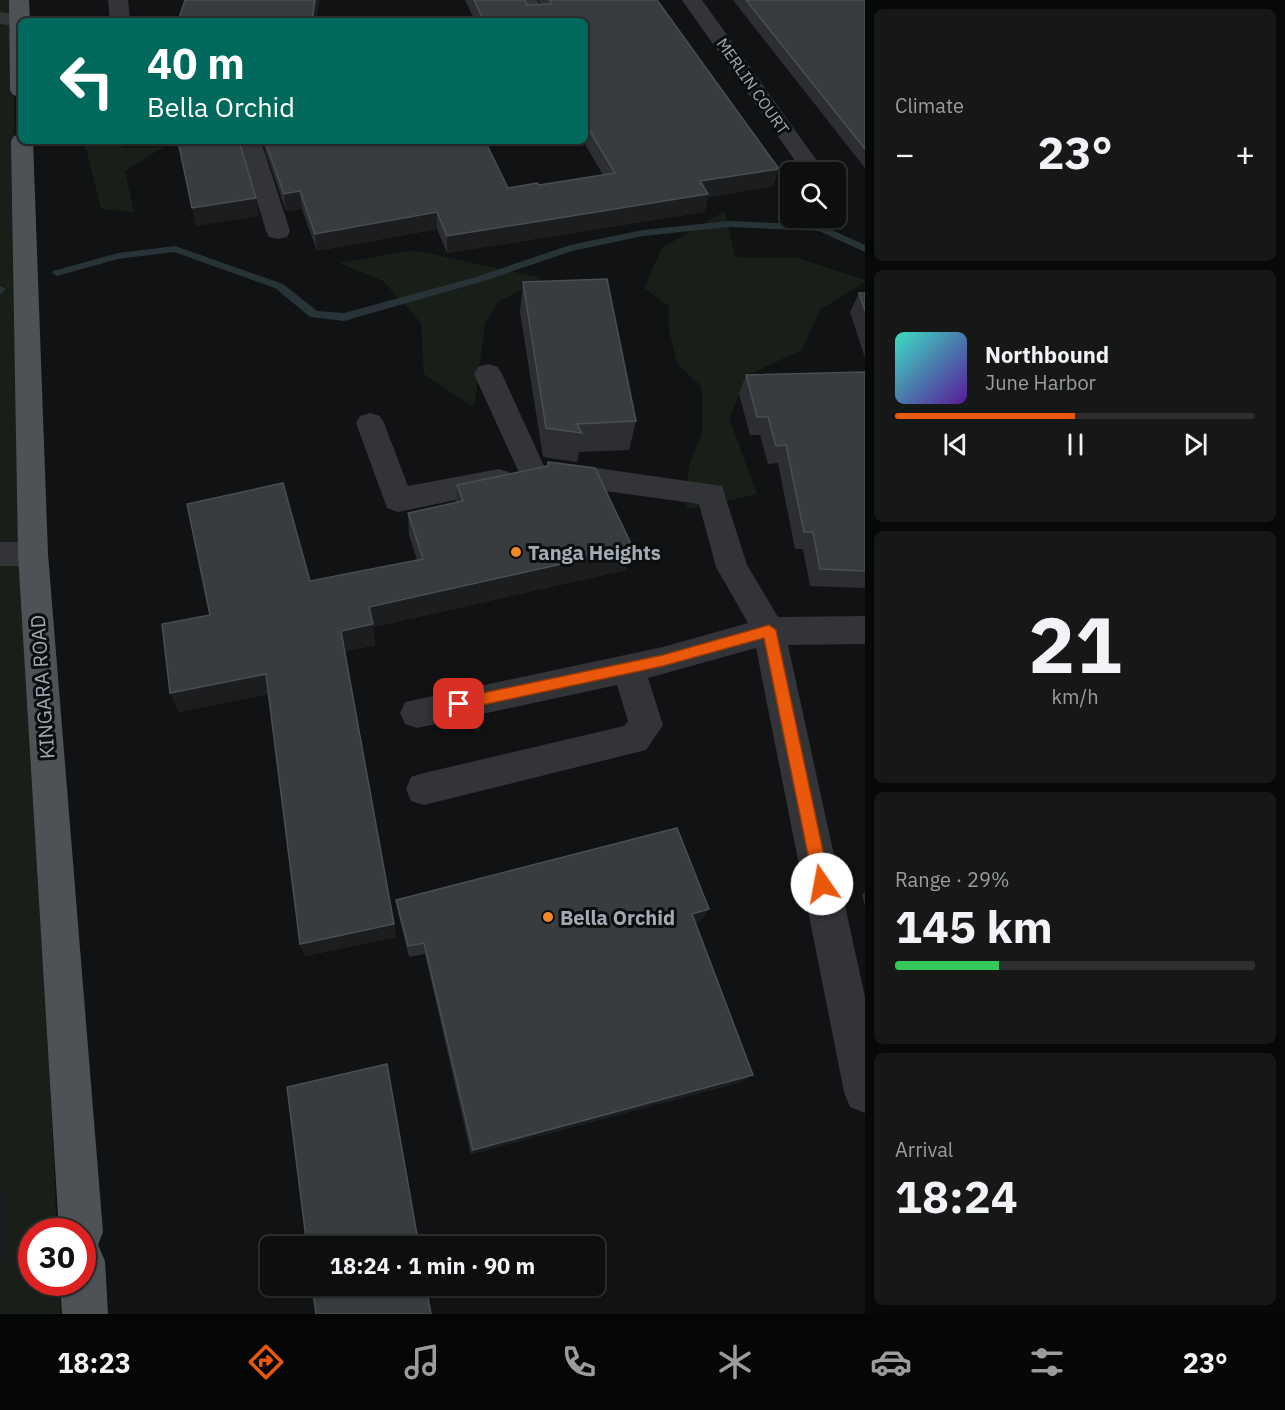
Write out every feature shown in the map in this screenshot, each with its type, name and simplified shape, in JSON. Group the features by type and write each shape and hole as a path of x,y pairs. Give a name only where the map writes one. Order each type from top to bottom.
{"main road":[{"path":"13,13 18,61"},
{"name":"KINGARA ROAD","path":"22,144 33,554 80,1218"},
{"path":"84,1296 85,1314"}],"street":[{"path":"118,0 119,18"},
{"path":"527,0 536,18"},
{"name":"MERLIN COURT","path":"692,0 807,162"},
{"path":"251,144 278,231"},
{"path":"488,374 531,469"},
{"path":"370,423 398,500 514,477 531,469 711,494 732,567 769,630 865,1092"},
{"path":"0,554 33,554"},
{"path":"417,713 628,668 769,630 865,630"},
{"path":"424,789 634,739 646,725 628,668"}],"shaded area":[{"path":"0,0 12,0 15,244 20,398 56,1218 18,1218 18,1296 60,1296 61,1314 0,1314"},
{"path":"85,144 124,144 122,148 165,146 125,171 134,212 101,209"},
{"path":"725,211 735,257 798,258 865,280 865,282 820,310 802,350 748,375 729,418 757,494 686,510 689,464 702,435 702,387 677,364 669,330 669,306 644,288 662,248"},
{"path":"414,250 542,278 497,303 485,324 474,408 424,374 421,323 383,281 339,263"}],"building":[{"path":"185,0 315,0 312,18 179,18"},
{"path":"474,0 525,0 527,5 552,4 549,0 657,0 779,169 700,181 708,194 447,236 437,212 315,234 300,191 284,194 266,144 486,144 508,188 615,173 588,128 588,18 483,18"},
{"path":"746,0 865,0 865,149"},
{"path":"179,144 240,144 256,198 192,208"},
{"path":"607,279 636,421 577,424 582,433 546,428 523,282"},
{"path":"859,293 865,293 865,311"},
{"path":"865,372 865,571 820,569 813,532 804,532 786,445 776,446 768,417 757,417 746,375"},
{"path":"548,462 595,468 633,548 369,607 373,624 341,631 394,924 300,944 266,674 170,693 162,624 210,615 187,504 283,483 310,581 423,559 408,513 463,501 457,485 548,466"},
{"path":"677,828 709,909 692,914 753,1075 473,1150 424,943 408,946 396,900"},
{"path":"387,1064 417,1236 306,1236 287,1087"},
{"path":"313,1296 428,1296 431,1314 316,1314"}],"waterway":[{"path":"57,273 118,256 175,249 279,286 314,314 344,317 480,279 570,248 643,233 729,224 821,228 865,249"}],"place":[{"name":"Tanga Heights","path":"516,552"},
{"name":"Bella Orchid","path":"548,917"}],"route":[{"path":"459,704 663,661 769,630 822,884"}]}
